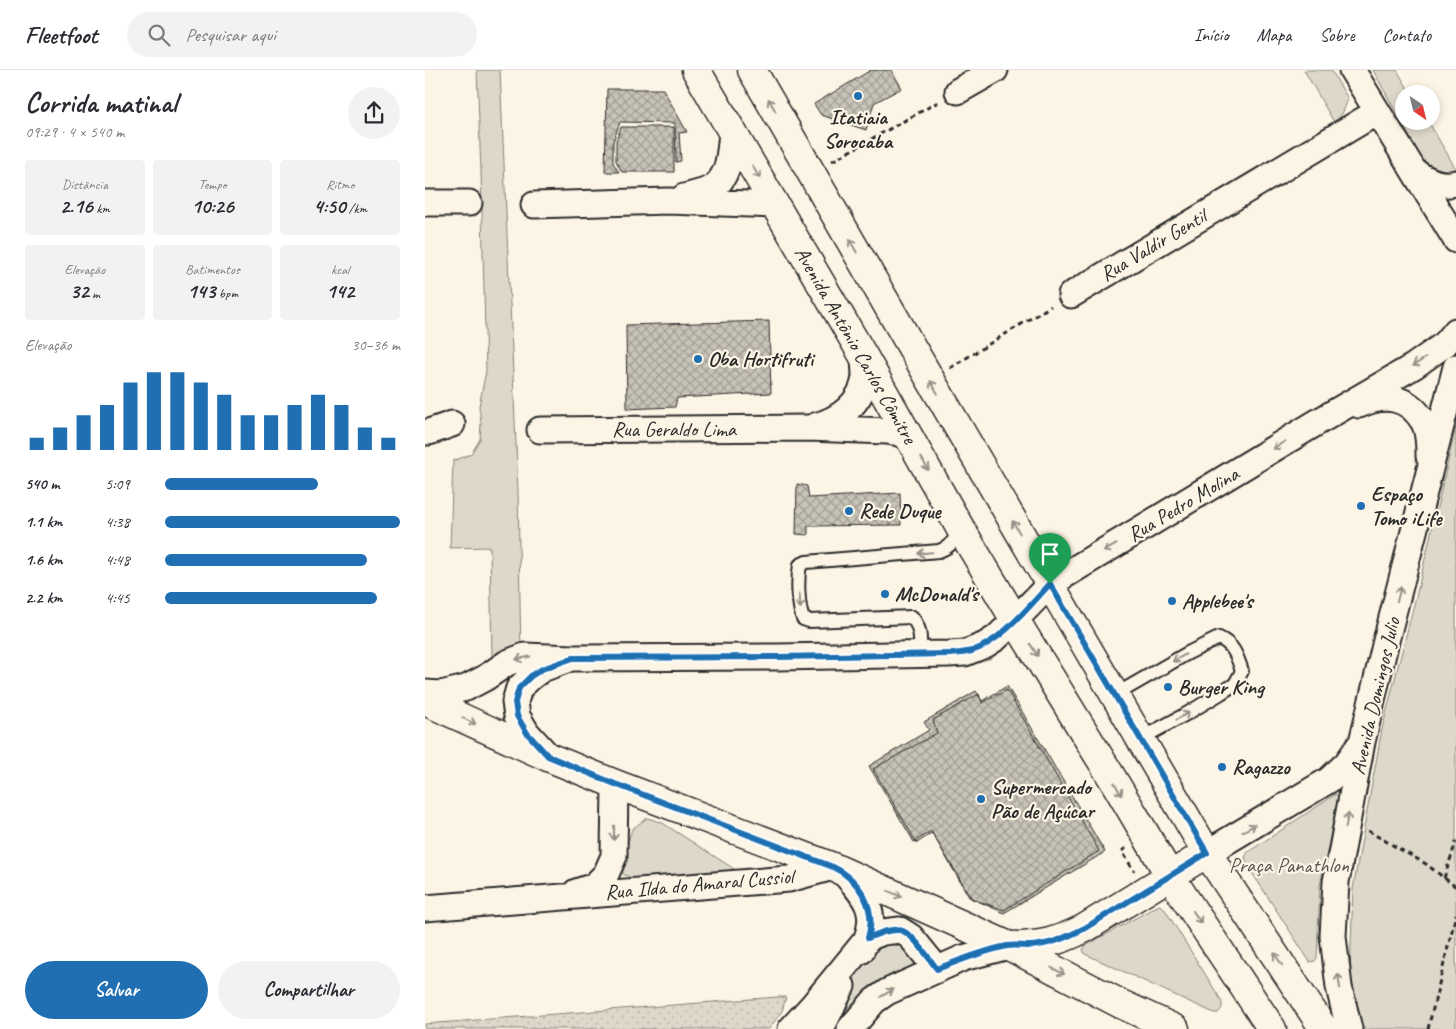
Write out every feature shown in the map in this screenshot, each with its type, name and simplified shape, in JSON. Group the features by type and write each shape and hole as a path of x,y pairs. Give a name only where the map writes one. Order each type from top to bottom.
{"main road":[{"name":"Avenida Antônio Carlos Cômitre","path":"696,70 1015,620 1170,876 1272,1029"},
{"path":"752,70 930,380 1207,853 1324,1029"},
{"path":"425,701 615,784 838,869 1009,946 1121,1004 1175,1029"},
{"path":"1009,946 1031,946 1066,938 1207,853"}],"street":[{"path":"958,90 995,70"},
{"path":"1352,70 1456,240"},
{"name":"Rua Valdir Gentil","path":"1071,294 1377,112"},
{"path":"667,201 709,190 720,182 727,169 732,131"},
{"path":"1415,172 1431,182 1439,184 1456,183"},
{"path":"534,205 667,201 775,205"},
{"path":"425,204 469,203"},
{"name":"Rua Pedro Molina","path":"1050,584 1420,362 1445,344 1456,332"},
{"path":"862,430 859,409 860,395 865,377 864,357"},
{"name":"Avenida Domingos Julio","path":"1349,1029 1339,987 1333,936 1336,882 1363,742 1386,641 1456,367"},
{"name":"Rua Geraldo Lima","path":"808,428 828,423 853,405 860,395"},
{"name":"Rua Pedro Molina","path":"1316,423 1368,401 1387,397 1400,401 1412,407 1424,422 1429,443 1429,478"},
{"path":"425,432 451,424"},
{"name":"Rua Geraldo Lima","path":"540,430 808,428 893,432 911,439"},
{"path":"425,693 441,694 467,688 507,663 525,656 573,658 957,654 974,650 996,638 1050,584"},
{"path":"548,756 527,733 517,716 515,702 519,688 531,676 542,669 573,658"},
{"path":"1207,853 1329,780 1347,763 1363,742"},
{"name":"Rua Ilda do Amaral Cussiol","path":"563,896 594,886 606,874 614,856 615,784"},
{"path":"821,1029 868,938 871,928 871,912 866,899 838,869"},
{"name":"Rua Ilda do Amaral Cussiol","path":"425,908 789,879 838,869"},
{"path":"791,1029 868,938 883,932 900,930 911,937 937,969"},
{"path":"850,1028 874,1001 887,992 963,958 1009,946"}],"lane":[{"path":"919,655 921,634 918,624 912,617 809,621 803,619 799,593 798,574 800,565 806,562 939,552 947,548 954,540 959,526"},
{"path":"1115,695 1188,653 1219,638 1229,642 1238,657 1242,670 1235,684 1188,714 1140,739"}],"path":[{"path":"811,173 958,90"},
{"path":"930,380 1071,294"},
{"path":"1348,817 1365,830 1426,864 1456,887"},
{"path":"1444,878 1456,842"},
{"path":"1428,1029 1456,914"}],"green space":[{"path":"477,70 500,70 518,491 521,656 492,659 490,547 450,548 453,461 471,454 480,439 479,406 486,371"},
{"path":"1304,70 1331,70 1348,99 1343,112 1335,124"},
{"path":"1373,70 1397,70 1406,85 1395,85 1395,110"},
{"path":"1406,130 1433,130 1456,169 1456,176 1429,172"},
{"path":"1456,427 1456,1029 1363,1029 1350,973 1353,889 1382,729 1418,589"},
{"name":"Praça Panathlon","path":"1336,794 1338,797 1320,886 1317,958 1315,961 1310,962 1247,865 1245,857 1248,852"},
{"path":"647,818 661,822 742,874 635,880 623,874 622,862 632,829"},
{"path":"1159,905 1164,908 1222,1002 1222,1008 1218,1013 1214,1013 1085,954 1083,950 1085,946"},
{"path":"895,940 902,944 921,964 903,973 897,971 869,987 838,1018 852,982 871,949"},
{"path":"786,997 782,1011 769,1029 425,1029 425,1024"}],"building":[{"name":"Itatiaia Sorocaba","path":"871,70 891,70 902,88 874,103 866,130 821,115 814,104"},
{"path":"607,89 663,89 687,132 679,133 681,161 676,162 675,123 620,122 613,142 613,163 619,172 605,172"},
{"path":"621,127 674,127 674,172 622,172 616,161 616,141"},
{"name":"Oba Hortifruti","path":"769,321 771,393 677,398 675,407 627,409 626,325"},
{"name":"Rede Duque","path":"797,484 807,486 809,498 900,493 901,525 808,526 808,535 796,534"},
{"name":"Supermercado Pão de Açúcar","path":"1007,686 1105,852 1004,913 969,897 931,831 914,842 869,766 929,730 924,722 976,691 982,701"},
{"name":"Supermercado Pão de Açúcar","path":"1007,690 1099,851 1004,910 972,899 932,833 917,843 873,769 937,733 933,720 979,694 982,703"}],"place":[{"name":"Itatiaia Sorocaba","path":"858,96"},
{"name":"Oba Hortifruti","path":"698,359"},
{"name":"Espaço Tomo iLife","path":"1361,506"},
{"name":"Rede Duque","path":"849,511"},
{"name":"McDonald's","path":"885,594"},
{"name":"Applebee's","path":"1172,601"},
{"name":"Burger King","path":"1168,687"},
{"name":"Ragazzo","path":"1222,767"},
{"name":"Supermercado Pão de Açúcar","path":"981,799"}],"route":[{"path":"1050,584 1207,853 1085,928 1066,938 1047,943 1031,946 1009,946 963,958 937,969 911,937 900,930 883,932 868,938 871,928 871,912 866,899 843,872 615,784 548,756 527,733 517,716 515,702 519,688 531,676 542,669 573,658 777,657 965,653 985,645 996,638 1050,584"}]}
